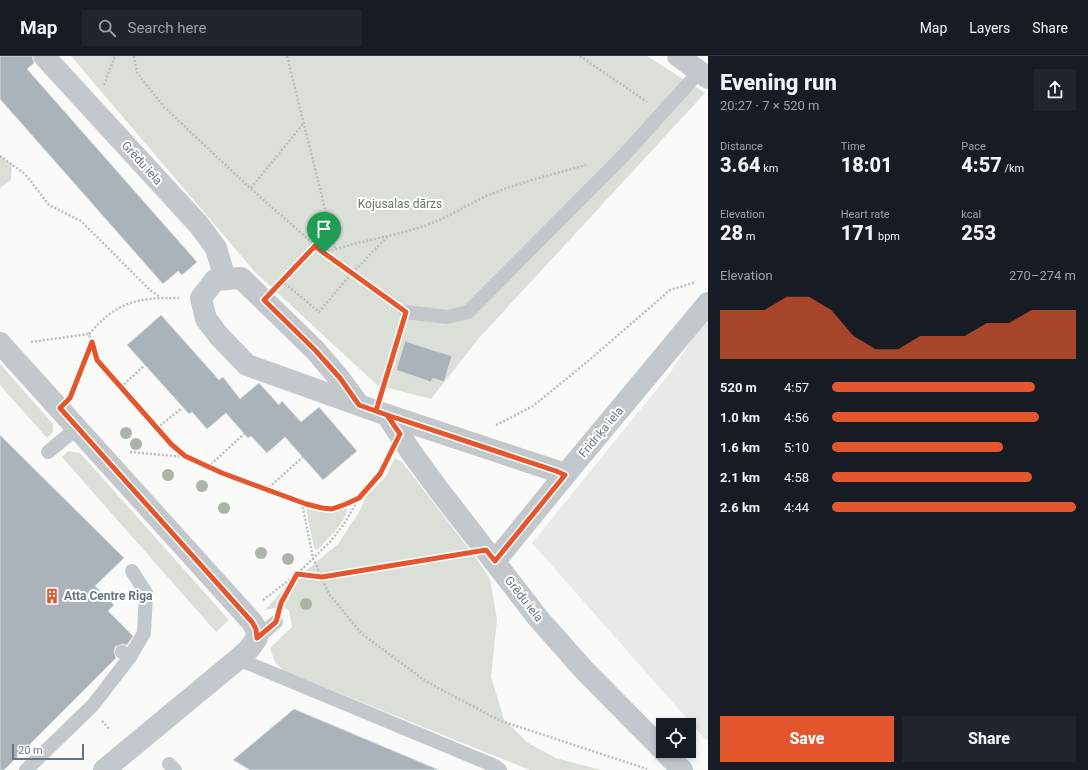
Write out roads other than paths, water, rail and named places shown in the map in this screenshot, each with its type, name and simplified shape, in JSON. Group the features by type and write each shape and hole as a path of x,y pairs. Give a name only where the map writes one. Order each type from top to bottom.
{"street":[{"name":"Grēdu iela","path":"44,56 199,226 216,248 225,279 241,278 315,350 340,378 400,434 438,489 538,618 584,670 656,744"},
{"path":"678,56 704,75"},
{"path":"225,279 215,280 202,298 206,319 219,336 247,364 374,410 565,475"},
{"name":"Fridriķa iela","path":"490,556 565,475 708,303"},
{"path":"3,345 246,615 256,629 257,638 238,660 104,770"},
{"name":"Grēdu iela","path":"670,758 682,770"}],"lane":[{"path":"406,312 447,318 468,312 625,154 662,112 704,75"},
{"path":"48,452 77,428"},
{"path":"26,770 93,705 126,655 144,633 146,593 132,571"},
{"path":"257,638 276,622"},
{"path":"238,660 495,766 500,770"}],"place":[{"name":"Atta Centre Riga","path":"52,596"}],"park label":[{"name":"Kojusalas dārzs","path":"400,204"}]}
